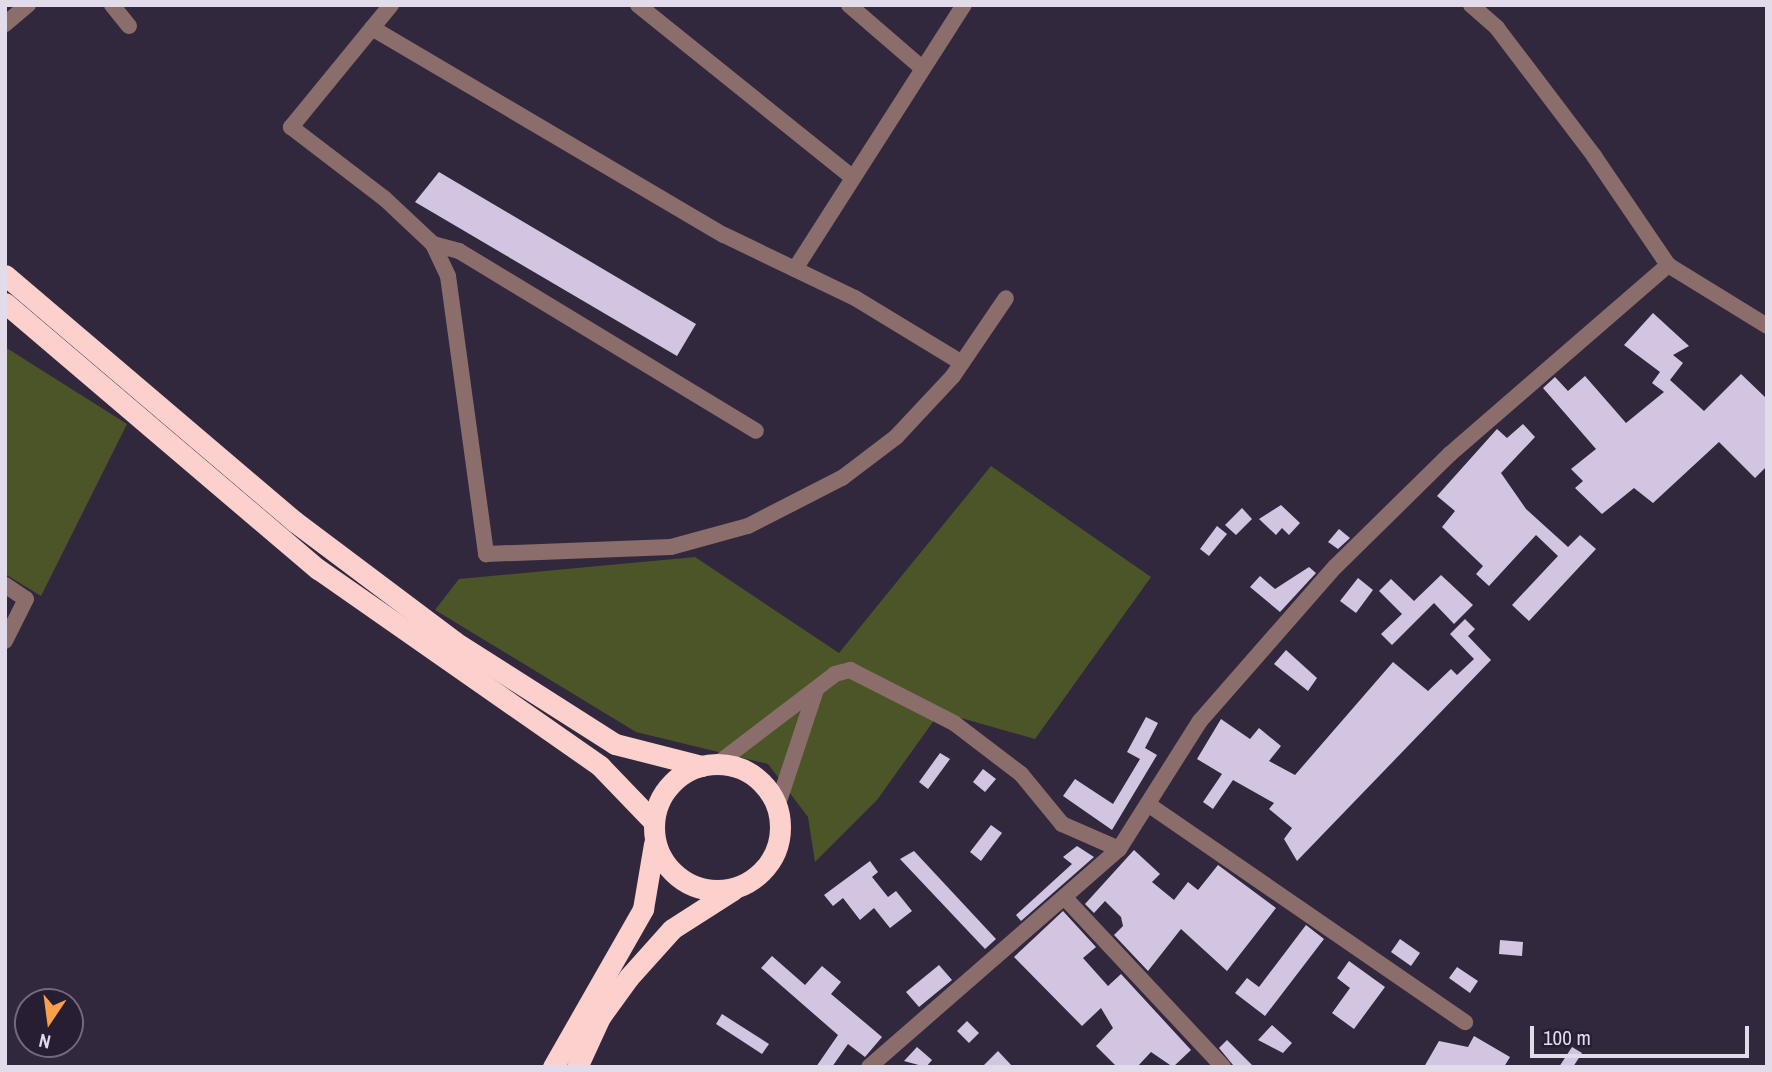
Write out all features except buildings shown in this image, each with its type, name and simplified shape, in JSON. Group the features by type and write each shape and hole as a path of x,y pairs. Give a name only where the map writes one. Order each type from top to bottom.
{"highway":[{"path":"5,275 294,521 454,642 615,744 754,776 777,807 778,847 755,878 672,929 629,977 577,1067"},
{"path":"5,303 318,569 600,766 654,829 670,870 684,882 701,889 737,887"},
{"path":"553,1067 643,909 654,829 674,780 709,765"}],"street":[{"path":"5,24 29,5"},
{"path":"112,5 129,26"},
{"path":"391,5 290,127 433,244 458,251 756,431"},
{"path":"638,5 851,176"},
{"path":"849,5 922,68"},
{"path":"795,269 851,176 964,5"},
{"path":"1471,5 1497,28 1578,134 1668,265 1767,326"},
{"path":"372,27 724,235 795,269 962,363"},
{"path":"433,244 448,276 486,554 671,547 748,526 842,478 896,437 962,363 1006,298"},
{"path":"869,1067 1066,899 1119,849 1152,807 1200,721 1335,568 1450,454 1668,265"},
{"path":"5,585 26,599 5,640"},
{"path":"709,765 817,687 850,670 870,676 954,723 1021,774 1062,824 1119,849"},
{"path":"777,807 817,687"},
{"path":"1152,807 1465,1022"},
{"path":"1066,899 1223,1067"}],"green space":[{"path":"5,347 127,424 41,596 5,574"},
{"path":"991,466 1151,577 1035,739 940,712 877,800 815,862 808,817 768,764 636,732 435,610 459,579 695,557 839,653"}]}
